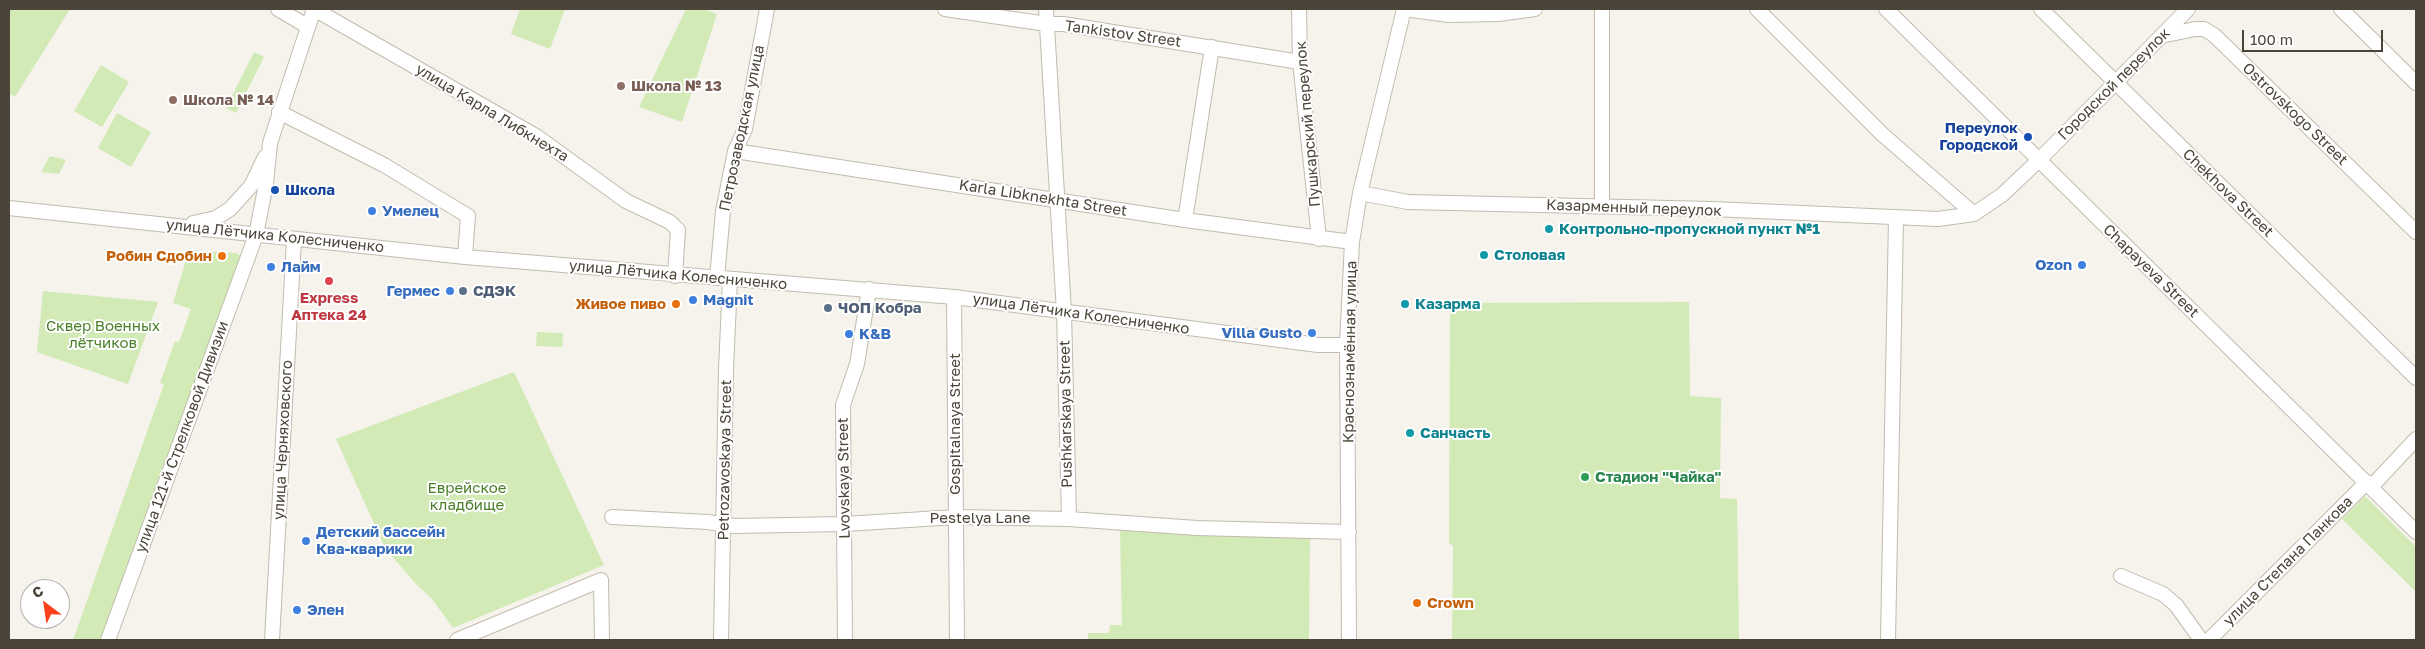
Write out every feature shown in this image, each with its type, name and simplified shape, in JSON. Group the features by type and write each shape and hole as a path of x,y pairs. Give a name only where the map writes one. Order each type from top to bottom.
{"street":[{"path":"278,9 307,26"},
{"path":"175,225 216,218 230,209 252,186 270,143 314,9"},
{"name":"улица Карла Либкнехта","path":"314,9 536,136 626,201 670,222 678,230 675,276"},
{"name":"Петрозаводская улица","path":"724,279 723,211 735,151 746,129 767,9"},
{"name":"Tankistov Street","path":"945,9 1047,24 1063,24 1300,62"},
{"name":"Pushkarskaya Street","path":"1046,9 1064,312 1069,519"},
{"name":"Пушкарский переулок","path":"1298,9 1300,62 1319,239"},
{"path":"1404,9 1449,16 1498,14 1535,9"},
{"name":"Краснознамённая улица","path":"1349,640 1347,345 1352,242 1360,193 1404,9"},
{"path":"1602,9 1602,206"},
{"path":"1757,9 1882,134 1974,214"},
{"name":"Chapayeva Street","path":"1886,9 2416,532"},
{"name":"Chekhova Street","path":"2041,9 2416,378"},
{"name":"Городской переулок","path":"2040,160 2188,9"},
{"path":"2341,9 2416,83"},
{"name":"Ostrovskogo Street","path":"2161,36 2195,29 2204,29 2214,35 2416,232"},
{"path":"1185,220 1212,47"},
{"path":"279,112 384,165 468,216 465,257"},
{"name":"улица 121-й Стрелковой Дивизии","path":"108,640 256,234 266,184 270,143"},
{"name":"Karla Libknekhta Street","path":"735,151 1185,220 1352,242"},
{"name":"Казарменный переулок","path":"1360,193 1408,202 1602,206 1938,219 1974,214 2002,195 2040,160"},
{"name":"улица Лётчика Колесниченко","path":"9,208 465,257 675,276 869,289 954,297 1318,345 1347,345"},
{"path":"1888,640 1896,218"},
{"name":"улица Черняховского","path":"272,640 294,240"},
{"name":"Petrozavoskaya Street","path":"721,640 726,369 724,279"},
{"name":"Lvovskaya Street","path":"845,640 843,406 857,364 869,289"},
{"name":"Gospitalnaya Street","path":"954,297 957,640"},
{"name":"улица Степана Панкова","path":"2209,640 2416,439"},
{"name":"Pestelya Lane","path":"612,517 724,524 845,524 956,517 1069,519 1197,528 1349,532"},
{"path":"2121,576 2163,594 2176,605 2201,640"},
{"path":"457,640 601,580 602,640"}],"green space":[{"path":"9,9 70,9 15,97 9,93"},
{"path":"520,9 565,9 550,49 511,34"},
{"path":"686,9 703,9 717,14 682,122 639,107"},
{"path":"254,52 264,57 236,113 226,108"},
{"path":"101,65 129,82 102,127 74,111"},
{"path":"117,113 151,132 131,167 98,148"},
{"path":"50,156 66,160 59,174 41,172"},
{"path":"189,250 236,253 241,256 101,640 73,640 164,384 160,383 175,341 179,342 191,309 173,303"},
{"name":"Сквер Военных лётчиков","path":"43,291 158,302 128,384 37,352"},
{"name":"Стадион \"Чайка\"","path":"1689,302 1690,396 1721,398 1720,498 1737,499 1739,640 1452,640 1453,545 1449,544 1450,308 1455,303"},
{"path":"537,332 563,333 562,347 536,346"},
{"name":"Еврейское кладбище","path":"514,372 604,565 453,628 432,599 415,583 385,548 336,439"},
{"path":"2365,496 2416,547 2416,592 2342,519"},
{"path":"1120,530 1310,535 1309,640 1088,640 1088,633 1109,633 1110,625 1122,625"}],"place":[{"name":"Школа № 13","path":"621,86"},
{"name":"Школа № 14","path":"173,100"},
{"name":"Переулок Городской","path":"2028,137"},
{"name":"Школа","path":"275,190"},
{"name":"Умелец","path":"372,211"},
{"name":"Контрольно-пропускной пункт №1","path":"1549,229"},
{"name":"Столовая","path":"1484,255"},
{"name":"Робин Сдобин","path":"222,256"},
{"name":"Ozon","path":"2082,265"},
{"name":"Лайм","path":"271,267"},
{"name":"Express Аптека 24","path":"329,281"},
{"name":"Гермес","path":"450,291"},
{"name":"СДЭК","path":"463,291"},
{"name":"Magnit","path":"693,300"},
{"name":"Живое пиво","path":"676,304"},
{"name":"Казарма","path":"1405,304"},
{"name":"ЧОП Кобра","path":"828,308"},
{"name":"Villa Gusto","path":"1312,333"},
{"name":"K&B","path":"849,334"},
{"name":"Санчасть","path":"1410,433"},
{"name":"Стадион \"Чайка\"","path":"1585,477"},
{"name":"Детский бассейн Ква-кварики","path":"306,541"},
{"name":"Crown","path":"1417,603"},
{"name":"Элен","path":"297,610"}]}
